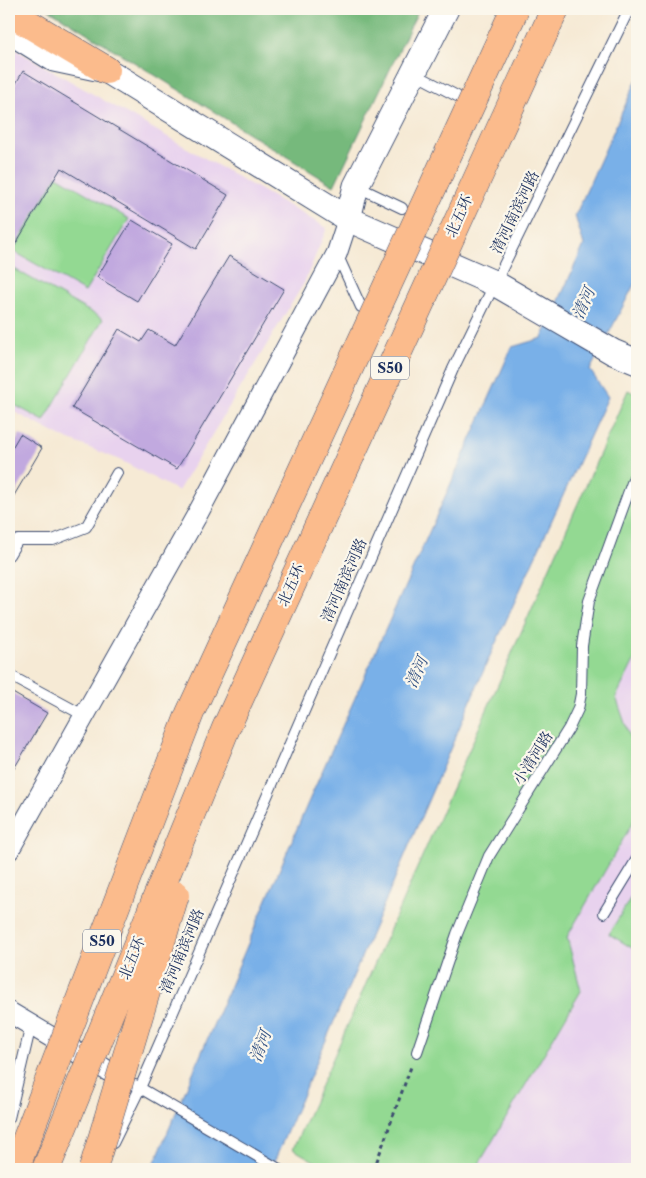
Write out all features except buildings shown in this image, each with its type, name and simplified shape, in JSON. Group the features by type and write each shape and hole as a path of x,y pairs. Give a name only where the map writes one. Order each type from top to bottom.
{"main road":[{"name":"S50","path":"15,1169 190,713 515,9"},
{"name":"北五环","path":"46,1169 226,728 555,9"},
{"path":"9,12 106,70"},
{"path":"92,1169 226,728"}],"street":[{"path":"9,850 86,716 197,515 337,253 356,186 446,9"},
{"path":"9,30 54,59 106,70 348,218 496,284 613,352 637,362"},
{"path":"9,1012 115,1075"}],"lane":[{"name":"清河南滨河路","path":"100,1169 140,1088 446,387 629,9"},
{"path":"412,73 457,96"},
{"path":"356,186 402,208"},
{"path":"337,253 361,307"},
{"name":"小清河路","path":"417,1052 454,942 489,856 569,728 578,710 582,694 582,646 589,601 637,469"},
{"path":"9,555 18,540 53,540 86,527 117,474"},
{"path":"9,674 86,716"},
{"path":"604,913 637,859"},
{"path":"9,1118 31,1025"},
{"path":"115,1075 163,1100 279,1169"}],"path":[{"path":"374,1169 417,1052"}],"shaded area":[{"path":"9,46 327,228 304,283 178,491 122,461 60,436 9,409"},
{"path":"637,655 637,758 616,697"},
{"path":"637,815 637,1169 476,1169 581,992 567,937"}],"green space":[{"path":"48,9 419,9 334,186"},
{"path":"57,176 129,219 85,292 13,251"},
{"path":"9,266 103,319 44,421 9,402"},
{"path":"628,390 637,395 637,655 616,697 637,758 637,815 567,937 581,991 476,1169 328,1169 293,1149"},
{"path":"637,887 637,951 609,934"}],"water":[{"name":"清河","path":"637,79 637,279 590,370 608,397 489,658 271,1169 152,1169 307,805 512,347 542,338 584,245 575,216"}]}
